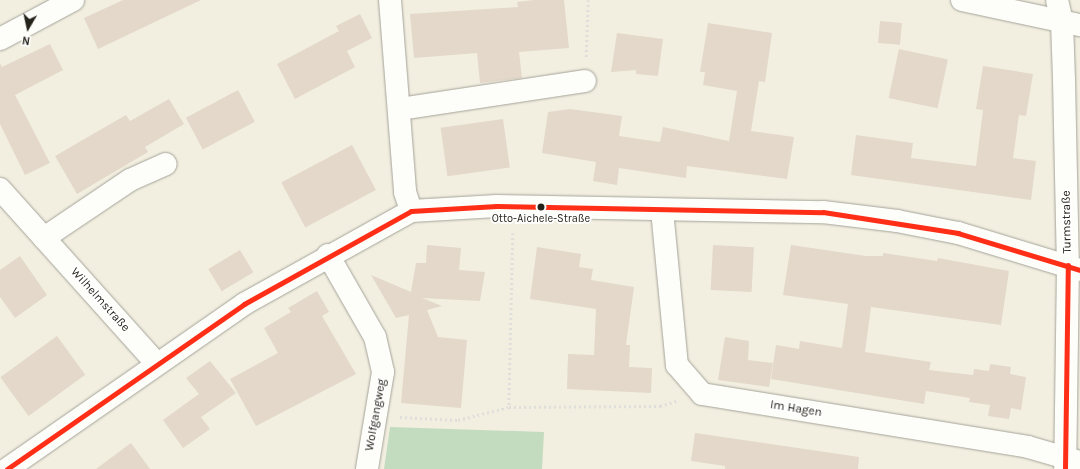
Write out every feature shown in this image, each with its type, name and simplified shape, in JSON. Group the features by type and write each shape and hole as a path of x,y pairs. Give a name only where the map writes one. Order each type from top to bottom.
{"street":[{"path":"0,39 73,0"},
{"path":"390,0 400,109 405,192 411,211"},
{"path":"962,0 1071,23"},
{"name":"Turmstraße","path":"1057,0 1071,23 1074,268 1070,463"},
{"path":"400,109 584,81"},
{"path":"44,238 130,180 166,164"},
{"name":"Wilhelmstraße","path":"0,189 156,363"},
{"path":"7,469 156,363 328,255 411,211 497,206 823,212 897,221 958,233 1074,268"},
{"path":"662,210 677,365 702,394"},
{"name":"Wolfgangweg","path":"328,255 375,338 384,372 367,469"},
{"name":"Im Hagen","path":"702,394 1028,447 1070,463"}],"path":[{"path":"584,81 588,0 591,0"},
{"path":"509,407 513,233"},
{"path":"376,416 458,420 509,407 660,406 702,394"}],"green space":[{"path":"390,427 544,432 542,469 384,469"}],"building":[{"path":"123,0 201,0 98,49 84,18"},
{"path":"534,0 564,0 569,48 519,52 522,78 480,83 477,53 414,58 410,14 518,7 517,2"},
{"path":"360,14 372,38 347,51 355,67 295,99 277,64 339,31 336,26"},
{"path":"880,21 902,23 900,45 878,43"},
{"path":"708,23 772,33 765,82 759,81 751,131 794,137 787,179 687,166 686,178 619,168 617,185 593,181 596,162 542,153 548,112 570,109 622,116 619,136 660,142 663,127 729,141 737,91 703,85 705,72 700,72"},
{"path":"617,33 663,39 658,76 636,74 636,70 611,72"},
{"path":"50,44 63,70 15,95 50,163 25,175 0,124 0,63 2,67"},
{"path":"899,49 948,59 938,108 889,98"},
{"path":"983,66 1033,74 1026,116 1019,115 1013,158 1036,161 1031,200 851,175 856,135 913,143 911,158 976,166 983,110 976,109"},
{"path":"238,90 255,122 203,149 186,118"},
{"path":"169,99 184,124 145,147 148,152 77,194 55,156 126,115 130,121"},
{"path":"503,119 510,168 447,176 441,128"},
{"path":"352,145 376,190 305,228 281,183"},
{"path":"427,245 461,248 459,270 485,272 480,301 422,298 442,306 427,310 438,337 467,340 461,408 401,403 409,315 396,318 371,275 411,292 416,263 426,263"},
{"path":"713,245 754,247 752,292 711,290"},
{"path":"791,245 866,256 883,256 883,253 937,261 938,258 1009,271 1001,325 871,307 865,352 931,362 929,370 973,375 974,369 989,371 990,364 1011,367 1010,374 1026,377 1021,410 1011,408 1009,419 988,416 990,405 969,402 970,398 926,391 924,404 771,379 776,345 799,349 800,341 842,348 848,304 783,295"},
{"path":"537,247 581,254 579,267 593,269 591,280 634,287 626,345 630,345 629,367 652,368 651,393 567,389 568,354 594,355 596,309 530,299"},
{"path":"240,250 253,272 222,291 208,269"},
{"path":"20,256 47,295 15,318 0,297 0,270"},
{"path":"317,291 329,312 322,316 356,374 256,426 230,379 278,353 264,328 291,312 288,308"},
{"path":"57,336 85,375 29,416 0,377"},
{"path":"725,337 749,341 748,360 773,363 769,387 718,380"},
{"path":"210,361 236,393 201,417 210,429 183,448 163,420 199,394 186,378"},
{"path":"695,433 859,457 858,469 725,469 725,466 691,461"},
{"path":"131,443 150,469 96,469"}],"transit line":[{"path":"7,469 244,304 411,211 497,206 823,212 958,233 1080,270"},
{"path":"1065,469 1068,265"}],"place":[{"name":"Otto-Aichele-Straße","path":"541,207"}]}
